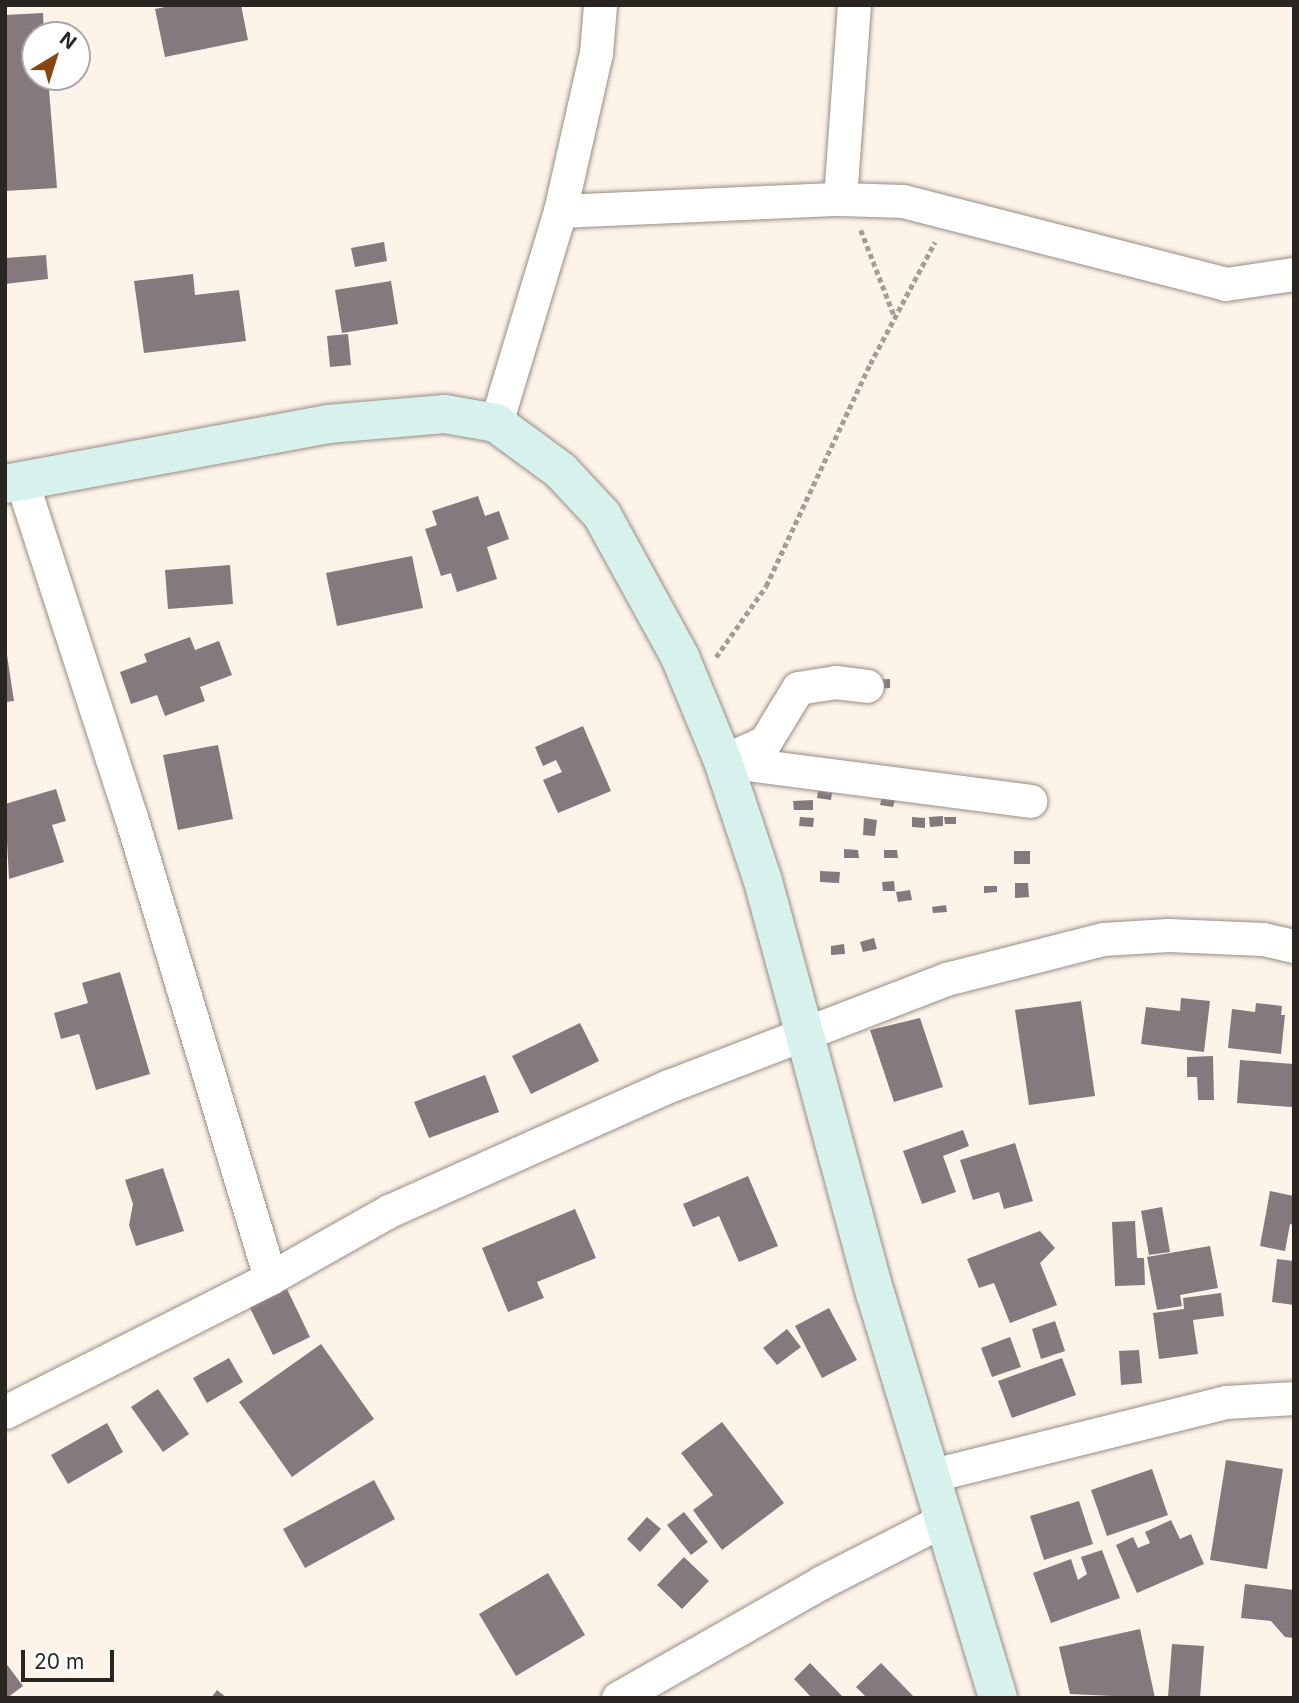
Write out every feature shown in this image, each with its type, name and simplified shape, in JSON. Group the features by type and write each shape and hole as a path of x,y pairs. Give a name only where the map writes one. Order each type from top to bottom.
{"street":[{"path":"496,423 559,211 596,53 600,5"},
{"path":"846,199 855,5"},
{"path":"559,211 846,199 903,201 1226,284 1294,274"},
{"path":"270,1278 131,817 14,483 189,447 328,424 445,414 496,423 561,471 602,515 693,689 723,761 763,881 802,1034 929,1476 998,1698"},
{"path":"723,761 765,742 798,688 835,682 867,685"},
{"path":"723,761 1030,801"},
{"path":"5,1412 270,1278 390,1211 521,1150 802,1034 946,979 1103,939 1168,934 1263,940 1294,946"},
{"path":"929,1476 1226,1402 1294,1398"},
{"path":"618,1698 822,1582 943,1520"}],"path":[{"path":"846,199 894,315"},
{"path":"693,689 766,586 894,315 951,213"}],"building":[{"path":"175,5 241,5 248,40 165,57 155,9"},
{"path":"43,13 43,21 21,21 21,91 49,91 57,188 5,191 5,15"},
{"path":"384,242 387,261 355,267 351,248"},
{"path":"46,255 48,279 5,284 5,258"},
{"path":"193,274 195,295 239,290 246,341 144,353 134,281"},
{"path":"391,281 398,324 342,333 335,290"},
{"path":"348,334 351,365 330,367 327,336"},
{"path":"478,496 485,516 499,511 509,539 487,547 497,579 457,592 451,573 441,576 425,529 437,525 432,511"},
{"path":"412,556 423,608 337,626 326,573"},
{"path":"230,565 233,604 168,609 165,570"},
{"path":"190,637 195,650 219,641 232,675 200,687 205,701 165,716 157,695 131,704 120,672 147,662 144,654"},
{"path":"7,655 14,701 5,702 5,656"},
{"path":"890,679 890,688 875,689 874,680"},
{"path":"583,726 611,791 558,813 543,780 562,772 556,760 543,766 535,747"},
{"path":"218,745 233,819 178,830 163,755"},
{"path":"56,789 66,821 52,825 64,862 9,879 5,804"},
{"path":"818,791 832,793 831,800 817,798"},
{"path":"882,797 895,799 893,807 880,805"},
{"path":"813,800 813,810 794,810 793,801"},
{"path":"943,816 943,826 930,827 929,817"},
{"path":"800,817 814,818 813,827 799,826"},
{"path":"912,817 925,818 925,828 912,827"},
{"path":"944,817 956,817 956,824 945,824"},
{"path":"864,818 877,820 875,836 863,835"},
{"path":"844,849 858,850 859,858 844,858"},
{"path":"884,850 897,850 898,858 884,858"},
{"path":"1014,851 1030,851 1030,864 1014,864"},
{"path":"820,871 840,872 839,883 820,882"},
{"path":"894,881 895,891 883,891 882,882"},
{"path":"1015,883 1028,883 1029,897 1015,898"},
{"path":"984,886 997,886 997,892 984,893"},
{"path":"910,890 912,900 898,902 896,892"},
{"path":"946,905 947,912 933,913 932,907"},
{"path":"874,938 877,949 863,952 860,942"},
{"path":"844,944 845,954 831,955 831,946"},
{"path":"120,972 150,1074 96,1090 79,1034 61,1039 54,1013 88,1003 82,983"},
{"path":"1181,998 1210,1001 1204,1052 1141,1044 1146,1007 1180,1011"},
{"path":"1081,1001 1095,1096 1029,1105 1015,1010"},
{"path":"1256,1003 1282,1006 1281,1015 1285,1015 1281,1054 1228,1048 1232,1009 1255,1012"},
{"path":"920,1018 943,1087 894,1102 870,1030"},
{"path":"580,1023 599,1061 531,1094 512,1056"},
{"path":"1213,1056 1214,1100 1198,1100 1197,1077 1187,1077 1187,1057"},
{"path":"1240,1060 1294,1064 1292,1107 1237,1103"},
{"path":"485,1075 499,1112 429,1138 414,1102"},
{"path":"963,1130 969,1146 943,1156 956,1192 922,1204 903,1151"},
{"path":"1015,1143 1033,1201 1004,1209 999,1192 973,1200 960,1160"},
{"path":"163,1168 184,1231 136,1246 129,1225 133,1204 125,1180"},
{"path":"748,1176 778,1246 739,1262 719,1216 693,1227 683,1204"},
{"path":"1270,1191 1294,1196 1294,1225 1290,1224 1285,1251 1260,1246"},
{"path":"1162,1207 1170,1252 1149,1255 1141,1211"},
{"path":"575,1209 596,1258 537,1282 544,1298 508,1312 482,1248"},
{"path":"1135,1221 1137,1258 1144,1258 1145,1285 1115,1286 1112,1222"},
{"path":"1040,1231 1055,1248 1040,1263 1057,1305 1010,1323 994,1283 979,1288 967,1259"},
{"path":"1210,1246 1218,1288 1180,1295 1182,1306 1157,1310 1147,1257"},
{"path":"1277,1259 1294,1261 1294,1305 1272,1302"},
{"path":"287,1289 310,1337 273,1355 249,1306"},
{"path":"1221,1293 1224,1316 1193,1320 1198,1354 1159,1359 1153,1313 1184,1309 1183,1298"},
{"path":"829,1308 857,1360 822,1378 795,1326"},
{"path":"1055,1321 1065,1351 1041,1359 1032,1329"},
{"path":"787,1329 801,1347 777,1365 763,1348"},
{"path":"1010,1337 1021,1367 992,1377 981,1348"},
{"path":"321,1344 374,1419 292,1477 239,1402"},
{"path":"1139,1350 1142,1383 1121,1385 1119,1351"},
{"path":"229,1358 243,1382 207,1403 193,1378"},
{"path":"1062,1358 1076,1395 1012,1418 998,1381"},
{"path":"158,1389 189,1434 163,1452 131,1407"},
{"path":"722,1422 784,1503 722,1550 693,1510 713,1495 681,1453"},
{"path":"107,1423 123,1452 68,1484 51,1455"},
{"path":"1226,1460 1283,1469 1267,1569 1210,1560"},
{"path":"1152,1469 1168,1515 1107,1536 1091,1490"},
{"path":"374,1480 395,1519 305,1568 283,1529"},
{"path":"1079,1501 1093,1544 1044,1560 1030,1516"},
{"path":"684,1512 708,1542 691,1555 667,1525"},
{"path":"647,1517 661,1529 640,1552 627,1539"},
{"path":"1171,1520 1180,1539 1191,1534 1204,1564 1137,1593 1116,1545 1133,1537 1138,1548 1150,1543 1145,1532"},
{"path":"1102,1550 1120,1598 1051,1623 1033,1573 1071,1559 1078,1580 1087,1574 1081,1557"},
{"path":"684,1557 709,1581 682,1609 657,1585"},
{"path":"548,1573 585,1635 516,1676 479,1614"},
{"path":"1245,1584 1294,1590 1294,1638 1285,1637 1271,1621 1241,1618"},
{"path":"1140,1629 1155,1698 1070,1694 1059,1647"},
{"path":"1172,1644 1204,1646 1200,1698 1168,1697"},
{"path":"5,1662 23,1686 7,1698 5,1698"},
{"path":"810,1663 844,1698 812,1698 794,1679"},
{"path":"881,1663 915,1698 867,1698 856,1687"},
{"path":"217,1690 227,1698 211,1698"}]}
